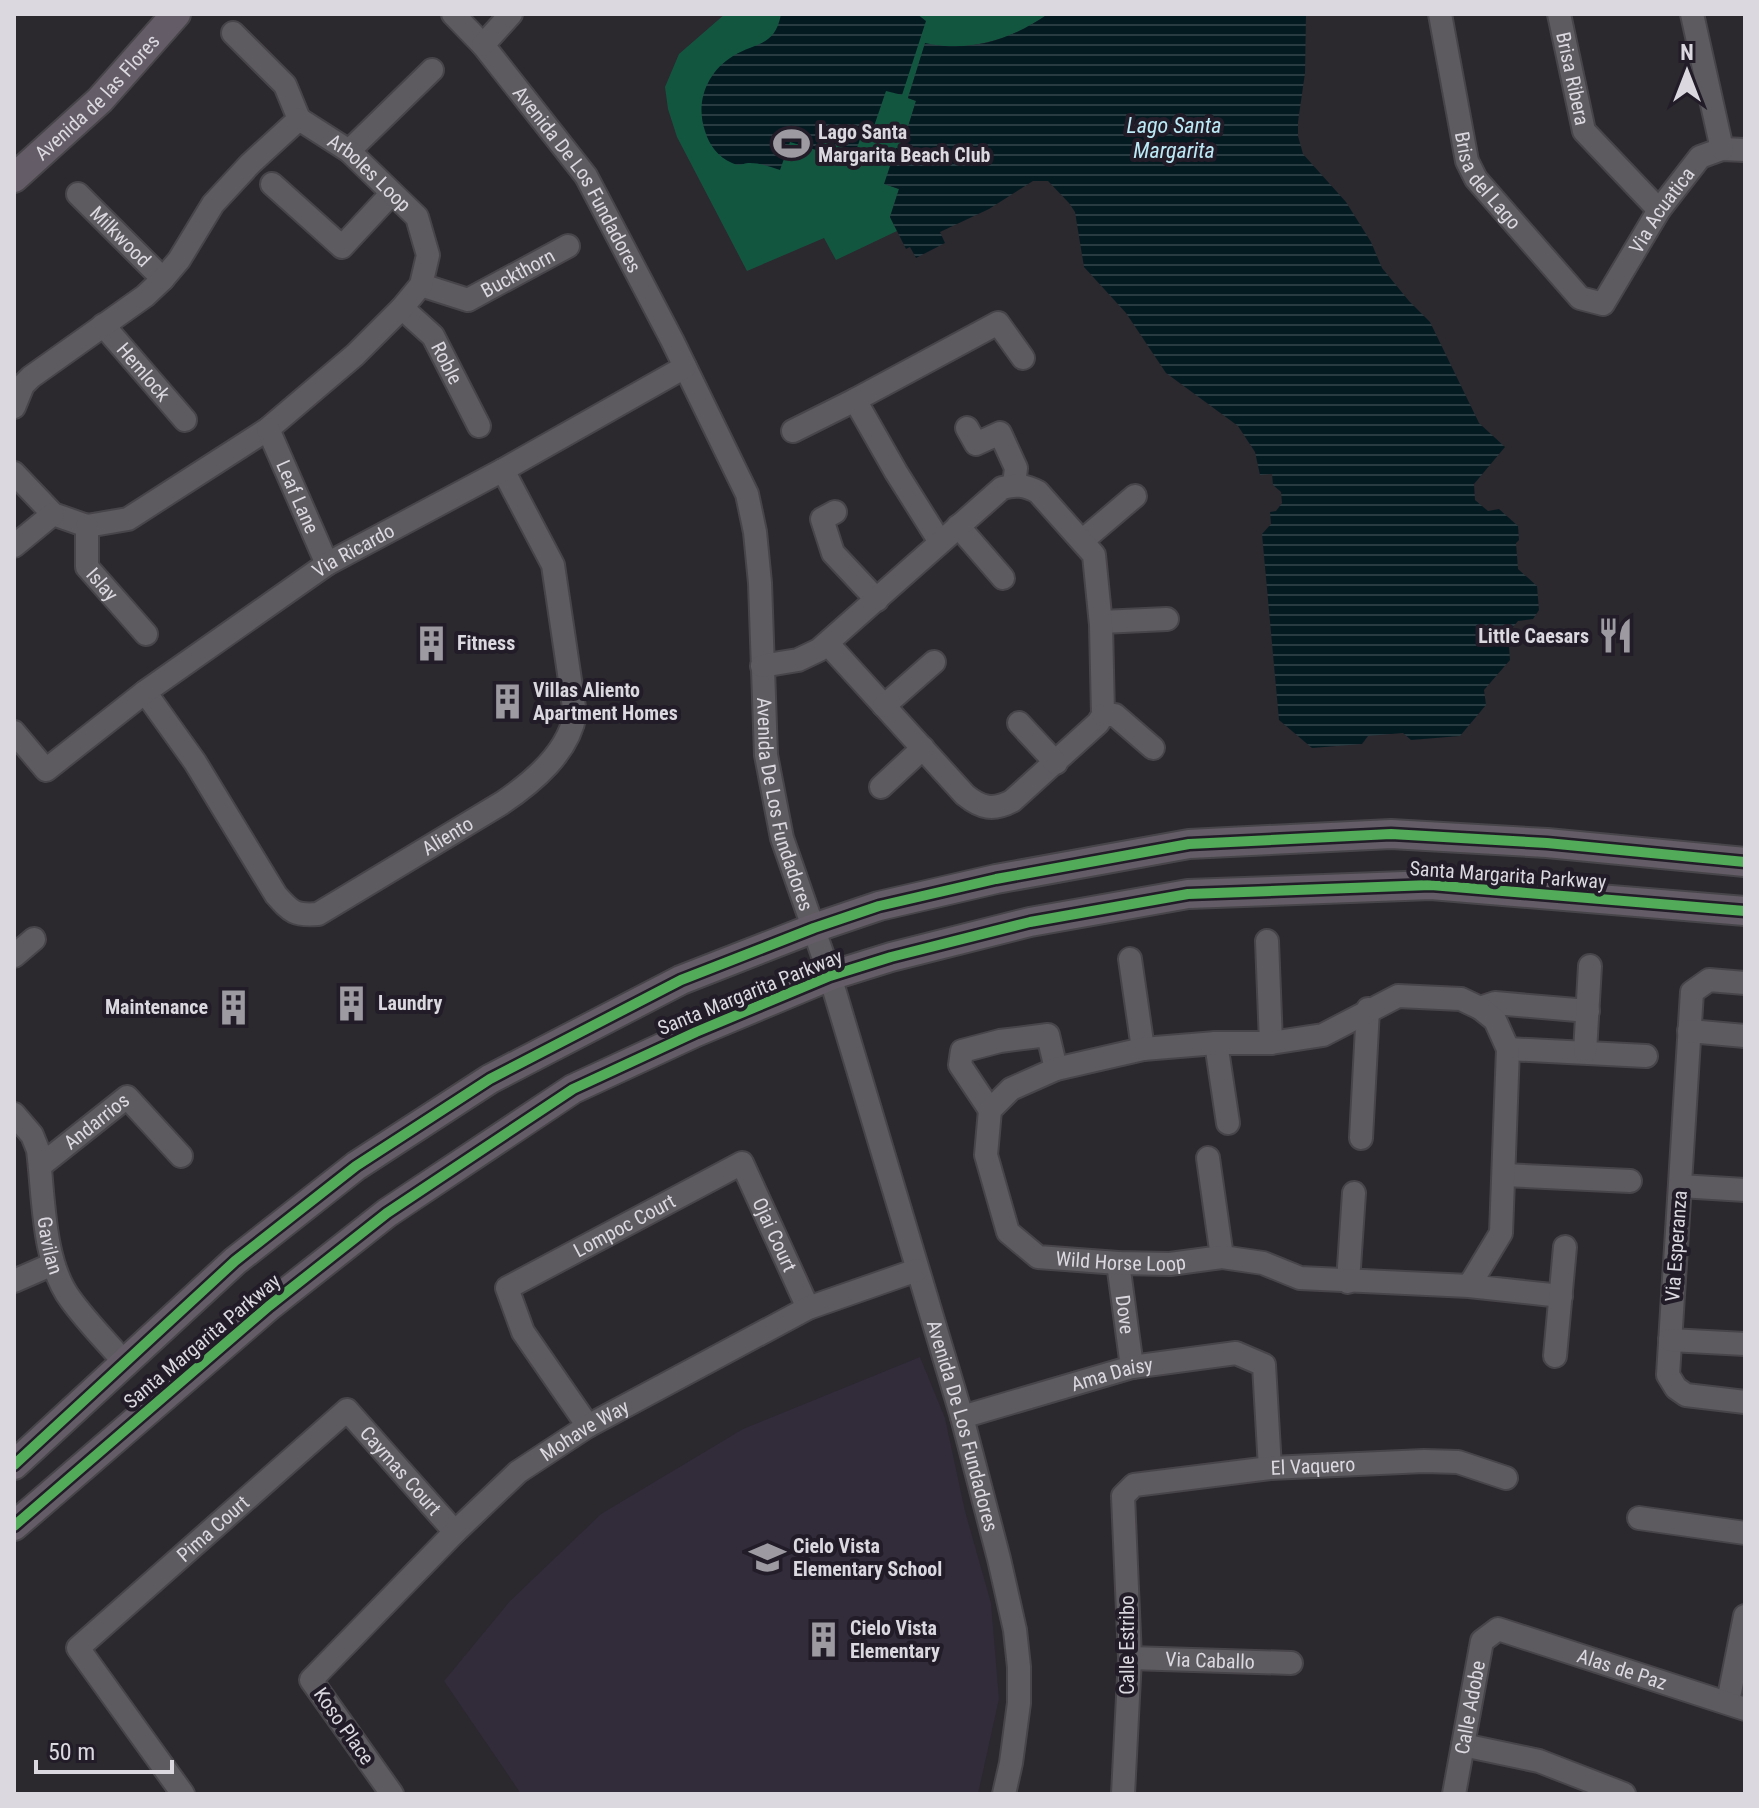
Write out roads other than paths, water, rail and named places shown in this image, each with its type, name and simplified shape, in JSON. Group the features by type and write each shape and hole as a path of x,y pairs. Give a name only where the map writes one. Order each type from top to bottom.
{"main road":[{"name":"Avenida de las Flores","path":"14,178 100,100 176,14"},
{"name":"Santa Margarita Parkway","path":"14,1465 235,1261 356,1166 490,1079 681,980 814,928 879,906 996,879 1189,844 1391,834 1547,843 1745,862"},
{"name":"Santa Margarita Parkway","path":"14,1526 269,1306 387,1213 573,1089 696,1032 830,976 891,957 1030,922 1188,894 1431,885 1745,911"}],"street":[{"name":"Avenida De Los Fundadores","path":"453,14 483,45 586,176 737,470 752,514 760,583 769,776 782,838 830,976 962,1417 1015,1630 1019,1703 1004,1794"},
{"path":"483,45 511,14"},
{"name":"Brisa del Lago","path":"1440,14 1467,161 1476,179 1580,298 1603,304"},
{"name":"Brisa Ribera","path":"1559,14 1584,131 1659,210"},
{"path":"1692,14 1722,149 1745,150"},
{"path":"14,407 23,385 31,377 145,296 163,279 179,260 213,204 299,119 285,85 233,33"},
{"path":"349,151 432,70"},
{"name":"Arboles Loop","path":"299,119 349,151 417,217 428,255 421,285"},
{"name":"Via Acuatica","path":"1603,304 1659,210 1700,157 1722,149"},
{"path":"272,184 342,247 392,193"},
{"name":"Milkwood","path":"78,194 163,279"},
{"name":"Buckthorn","path":"421,285 468,300 568,246"},
{"path":"14,473 53,514 87,526 128,519 268,429 355,355 421,285"},
{"name":"Roble","path":"402,308 433,336 479,426"},
{"path":"793,431 998,323 1023,358"},
{"name":"Hemlock","path":"103,325 185,420"},
{"name":"Via Ricardo","path":"14,732 46,770 145,692 327,564 503,470 685,367"},
{"path":"855,400 940,542"},
{"path":"967,428 976,444 1000,433 1016,468 1014,485"},
{"name":"Leaf Lane","path":"268,429 327,564"},
{"name":"Aliento","path":"145,692 195,762 276,895 291,912 318,914 502,803 530,785 573,729 575,714 553,565 503,470"},
{"path":"762,666 798,660 828,644 1002,488 1027,486 1038,492 1094,555 1101,622 1103,715 1056,763 1012,801 1000,807 987,808 965,795 828,644"},
{"path":"1082,541 1135,496"},
{"path":"835,512 822,519 833,553 877,600"},
{"path":"14,546 53,514"},
{"name":"Islay","path":"87,526 87,567 146,634"},
{"path":"958,526 1003,578"},
{"path":"1101,622 1167,619"},
{"path":"884,706 934,662"},
{"path":"1103,715 1115,715 1153,748"},
{"path":"1019,723 1056,763"},
{"path":"881,787 923,748"},
{"path":"14,956 34,939"},
{"path":"1267,941 1271,1043"},
{"path":"1130,959 1143,1049"},
{"path":"1585,1052 1590,966"},
{"name":"Via Esperanza","path":"1745,983 1709,980 1692,992 1668,1375 1676,1388 1686,1395 1745,1402"},
{"path":"1056,1069 1048,1035 1000,1041 962,1051 960,1065 990,1110 1011,1089 1056,1069 1143,1049 1216,1043 1271,1043 1323,1035 1398,996 1461,999 1480,1008 1495,1020 1508,1049 1504,1175 1501,1233 1469,1286"},
{"path":"1480,1008 1495,1003 1588,1011"},
{"path":"1361,1138 1368,1009"},
{"path":"1689,1031 1745,1036"},
{"path":"1216,1043 1228,1123"},
{"path":"1508,1049 1646,1056"},
{"name":"Andarrios","path":"40,1166 127,1097 181,1156"},
{"name":"Wild Horse Loop","path":"990,1110 986,1155 1008,1232 1038,1257 1170,1264 1222,1257 1263,1263 1300,1278 1469,1286 1561,1296"},
{"name":"Gavilan","path":"14,1114 32,1135 38,1150 53,1264 70,1299 124,1362"},
{"path":"1208,1158 1222,1257"},
{"name":"Lompoc Court","path":"588,1426 523,1332 507,1288 742,1163"},
{"name":"Ojai Court","path":"742,1163 808,1308"},
{"path":"1504,1175 1630,1181"},
{"path":"1680,1186 1745,1190"},
{"path":"1348,1282 1354,1193"},
{"path":"1555,1356 1565,1247"},
{"name":"Dove","path":"1118,1263 1132,1367"},
{"path":"14,1281 53,1264"},
{"name":"Mohave Way","path":"311,1680 518,1472 588,1426 808,1308 917,1270"},
{"path":"1670,1340 1745,1344"},
{"name":"Ama Daisy","path":"962,1417 1132,1367 1236,1353 1264,1365 1270,1468"},
{"name":"Caymas Court","path":"347,1410 455,1532"},
{"name":"Pima Court","path":"183,1794 78,1648 347,1410"},
{"name":"El Vaquero","path":"1123,1496 1134,1485 1270,1468 1458,1462 1506,1478"},
{"name":"Calle Estribo","path":"1123,1496 1130,1658 1123,1794"},
{"path":"1639,1518 1745,1533"},
{"path":"1736,1706 1745,1616"},
{"name":"Alas de Paz","path":"1498,1629 1736,1706"},
{"name":"Calle Adobe","path":"1454,1794 1482,1641 1498,1629"},
{"name":"Via Caballo","path":"1130,1658 1291,1663"},
{"name":"Koso Place","path":"311,1680 392,1794"},
{"path":"1463,1745 1539,1761 1624,1794"}],"water":[{"path":"781,14 917,14 926,21 902,95 886,91 871,135 862,133 856,151 820,139 816,150 790,142 780,170 754,163 735,164 718,154 707,136 702,120 706,89 716,70 724,63 774,33"},
{"name":"Lago Santa Margarita","path":"1048,14 1306,14 1305,73 1298,122 1303,154 1346,202 1371,242 1382,268 1430,322 1479,423 1505,447 1474,484 1475,500 1488,511 1499,509 1518,526 1518,569 1537,586 1539,610 1533,619 1518,621 1508,633 1510,660 1484,690 1486,705 1460,736 1411,740 1403,733 1368,736 1362,744 1312,748 1279,720 1262,534 1271,524 1270,512 1276,511 1282,503 1281,492 1273,485 1272,474 1260,475 1255,452 1238,426 1166,373 1126,313 1084,267 1075,212 1048,181 1033,181 989,209 940,232 945,243 916,258 910,247 906,249 890,217 899,189 884,184 896,148 901,149 916,101 908,98 925,43 958,46 990,42 1020,31"}],"place":[{"name":"Lago Santa Margarita Beach Club","path":"792,143"},
{"name":"Little Caesars","path":"1615,636"},
{"name":"Fitness","path":"431,643"},
{"name":"Villas Aliento Apartment Homes","path":"507,701"},
{"name":"Laundry","path":"352,1003"},
{"name":"Maintenance","path":"234,1007"},
{"name":"Cielo Vista Elementary School","path":"767,1558"},
{"name":"Cielo Vista Elementary","path":"824,1640"}]}
